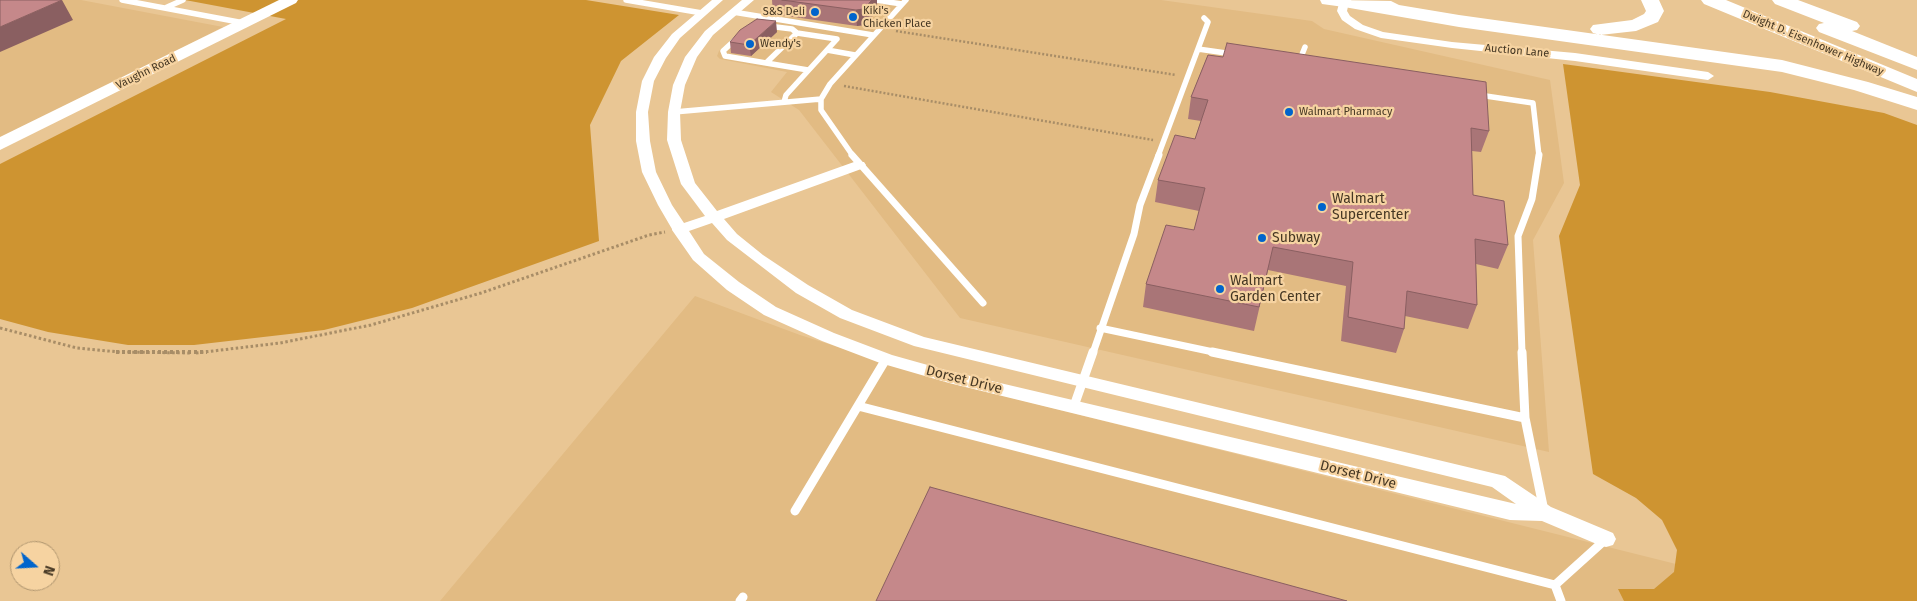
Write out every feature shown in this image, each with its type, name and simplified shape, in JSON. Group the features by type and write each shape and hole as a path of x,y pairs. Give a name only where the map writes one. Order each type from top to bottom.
{"highway":[{"path":"1338,1 1591,30 1636,26 1651,18 1655,11 1650,0"},
{"name":"Dwight D. Eisenhower Highway","path":"1710,0 1917,86"},
{"name":"Dwight D. Eisenhower Highway","path":"1757,0 1917,64"},
{"path":"1781,0 1917,50"},
{"path":"1374,6 1459,21 1782,66 1861,86 1917,104"}],"street":[{"name":"Vaughn Road","path":"0,144 292,0"},
{"name":"Dorset Drive","path":"718,0 676,36 660,57 648,81 642,112 643,141 649,172 679,230 698,257 733,286 770,310 828,337 886,358 949,377 1510,512 1544,513"},
{"name":"Dorset Drive","path":"749,0 709,34 691,57 679,85 674,112 674,140 688,184 714,218 732,237 758,258 802,289 846,314 920,342 1498,481 1544,513 1606,539"},
{"name":"Auction Lane","path":"1338,1 1346,18 1359,27 1381,35 1452,45 1575,56 1708,76"},
{"path":"679,230 858,165"}],"lane":[{"path":"122,0 244,23"},
{"path":"165,8 183,0"},
{"path":"626,0 702,13"},
{"path":"875,0 904,2"},
{"path":"904,2 830,84 821,99 821,110 858,165 886,192 982,303"},
{"path":"733,12 873,35"},
{"path":"1074,406 1134,234 1140,205 1208,22 1204,18"},
{"path":"764,25 792,29 797,33 837,39 786,95 784,102"},
{"path":"766,63 797,33"},
{"path":"740,36 723,50 723,54 732,58 808,70"},
{"path":"1290,63 1302,65 1304,47"},
{"path":"1198,49 1244,56"},
{"path":"827,50 855,55"},
{"path":"1475,94 1533,103 1539,157 1532,199 1518,236 1525,418 1544,513"},
{"path":"674,112 821,99"},
{"path":"1100,328 1525,418"},
{"path":"796,511 886,358"},
{"path":"858,406 1555,586"},
{"path":"1555,586 1606,539"},
{"path":"1555,586 1561,601"}],"path":[{"path":"888,29 1187,77"},
{"path":"838,85 1164,142"},
{"path":"0,328 77,348 119,352 196,353 280,343 371,325 481,293 649,235 679,230"}],"shaded area":[{"path":"0,0 81,0 223,27 0,139"},
{"path":"185,0 586,0 679,15 621,61 590,125 599,241 412,308 324,330 194,345 128,345 48,332 0,319 0,164 286,19"},
{"path":"776,0 1161,0 1312,21 1324,29 1550,80 1564,183 1533,240 1549,452 960,318 799,110 771,92 787,72 720,59 717,56 719,51"},
{"path":"1563,64 1770,92 1884,113 1917,125 1917,601 1624,601 1618,589 1654,589 1674,572 1677,550 1662,520 1636,498 1593,474 1559,236 1580,185"},
{"path":"695,296 800,335 952,383 1696,569 1704,601 440,601"}],"building":[{"path":"0,0 62,0 0,27"},
{"path":"782,0 872,0 863,9 856,10"},
{"path":"757,19 776,21 749,45 730,42 740,30"},
{"name":"Walmart Supercenter","path":"1227,43 1486,82 1489,131 1471,128 1473,195 1504,201 1508,245 1475,239 1477,305 1407,291 1404,329 1348,317 1353,262 1273,247 1259,307 1146,284 1166,225 1194,230 1205,188 1158,180 1175,135 1195,139 1208,100 1191,97 1208,55 1223,57"},
{"path":"930,487 1347,601 876,601"}],"place":[{"name":"S&S Deli","path":"815,12"},
{"name":"Kiki's Chicken Place","path":"853,17"},
{"name":"Wendy's","path":"750,44"},
{"name":"Walmart Pharmacy","path":"1289,112"},
{"name":"Walmart Supercenter","path":"1322,207"},
{"name":"Subway","path":"1262,238"},
{"name":"Walmart Garden Center","path":"1220,289"}]}
